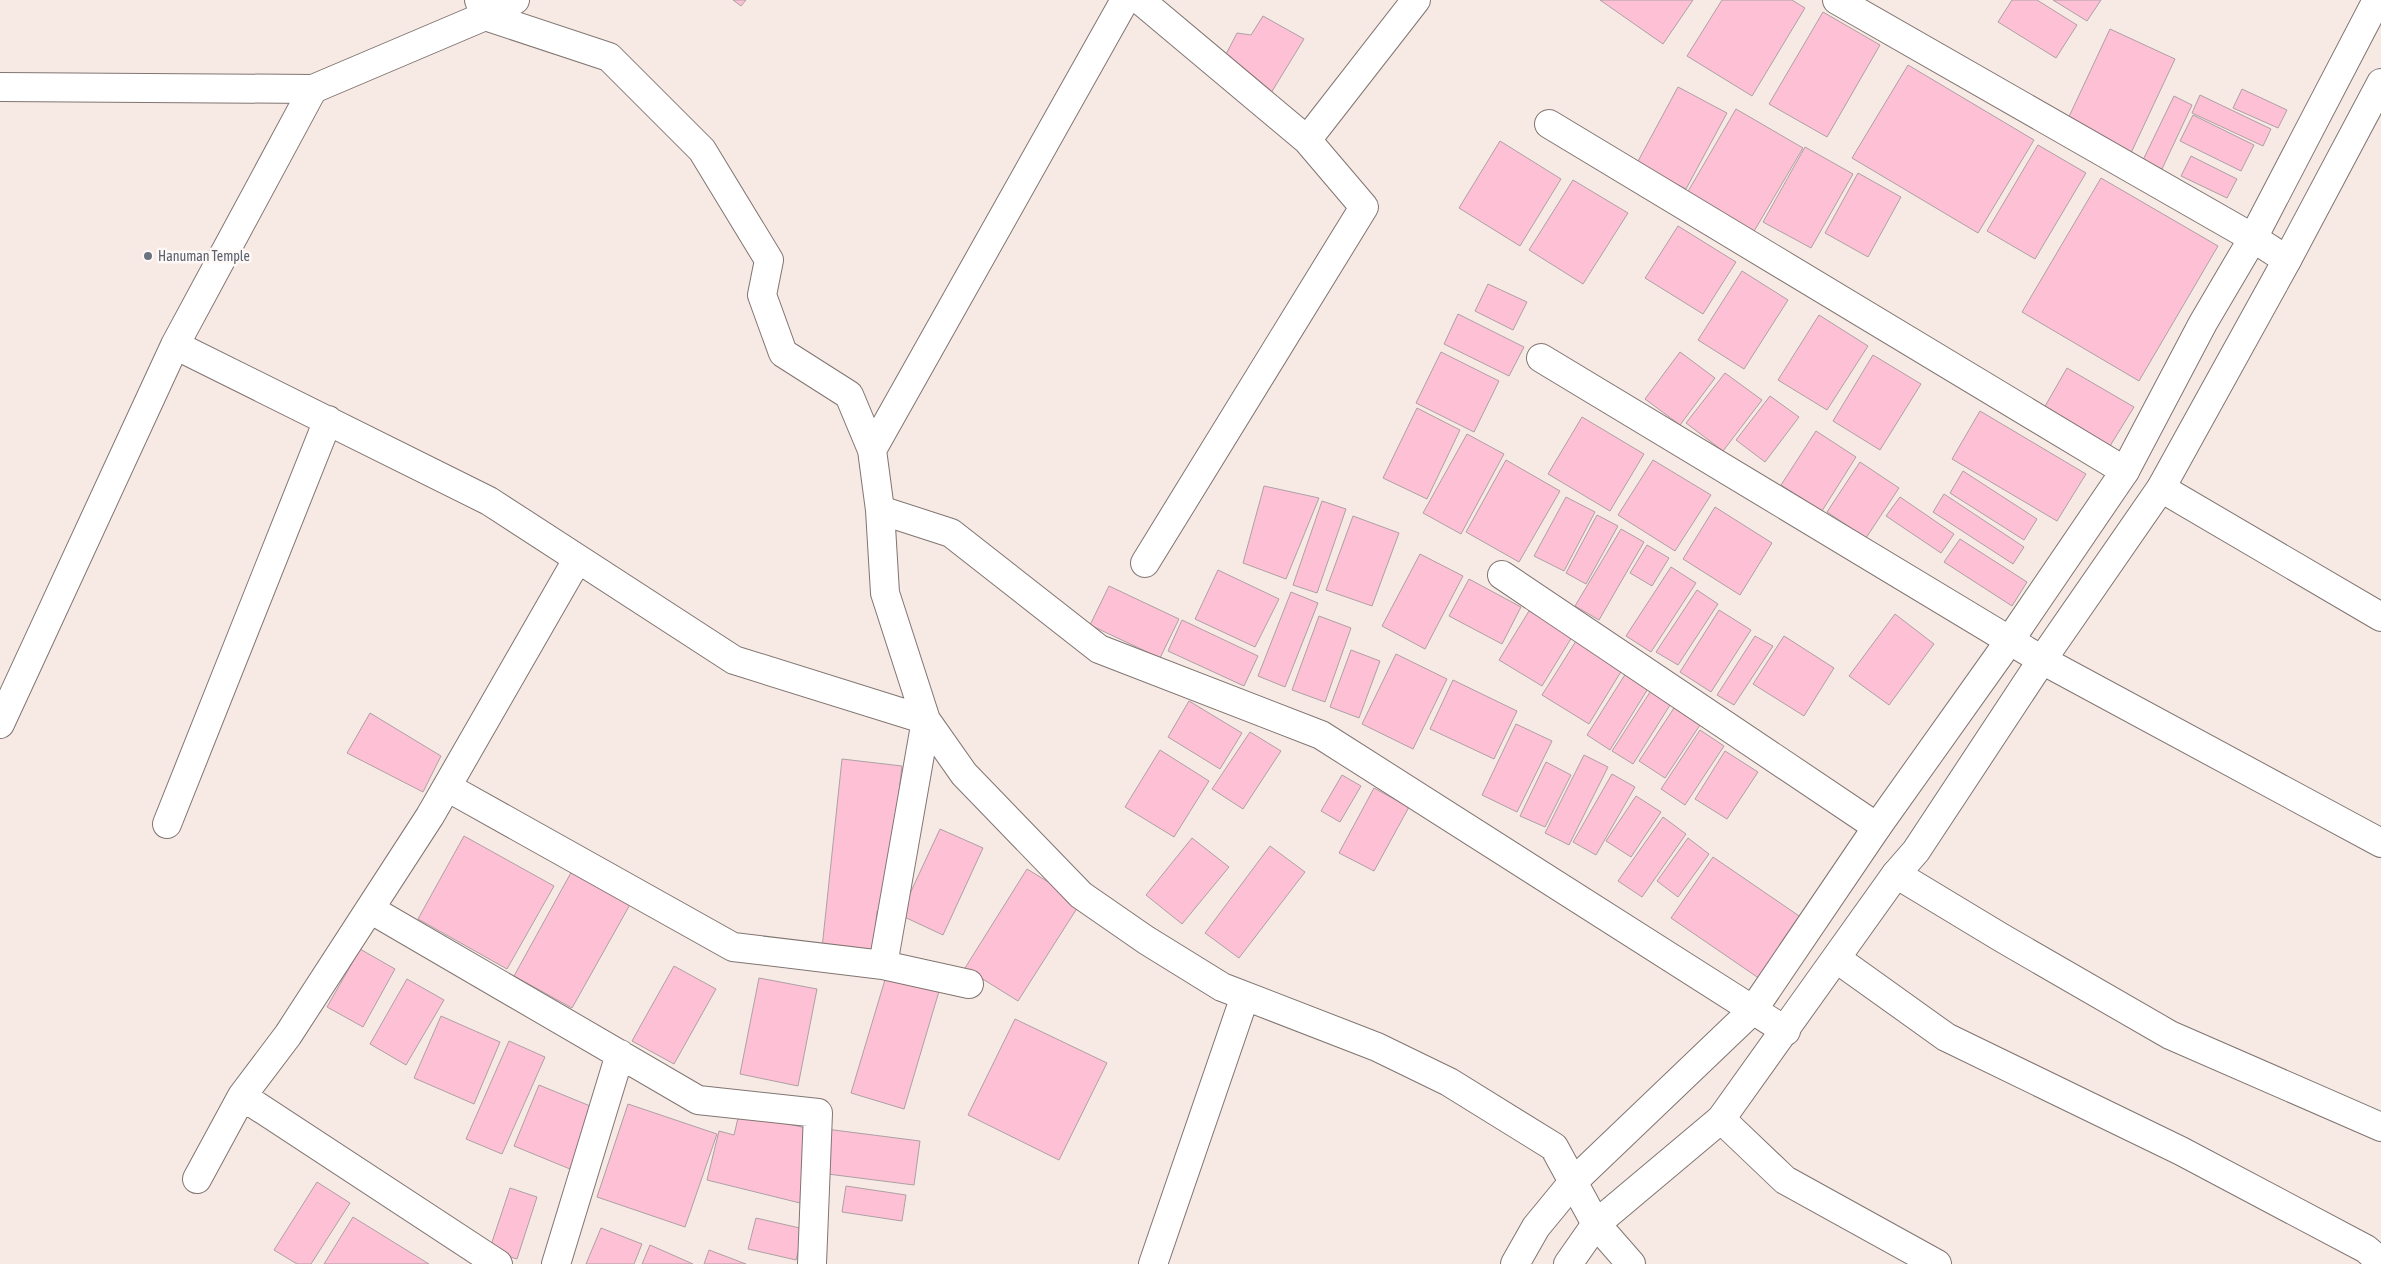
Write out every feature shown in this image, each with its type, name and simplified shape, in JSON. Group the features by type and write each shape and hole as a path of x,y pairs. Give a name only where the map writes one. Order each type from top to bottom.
{"street":[{"path":"0,87 313,89 482,8 515,0"},
{"path":"872,450 1125,0"},
{"path":"1140,0 1307,140 1364,208 1145,563"},
{"path":"1307,140 1416,0"},
{"path":"1837,0 2253,238 2287,260"},
{"path":"1515,1264 1536,1227 1573,1182 1753,1010 1877,827 2010,640 2125,471 2203,323 2253,238 2377,0"},
{"path":"482,8 609,57 702,150 769,260 762,295 783,353 849,395 872,450 880,510 885,593 926,720 964,774 1081,895 1146,940 1222,987 1377,1047 1448,1082 1554,1147 1596,1224 1631,1264"},
{"path":"1568,1264 1596,1224 1722,1119 1837,960 1896,874 1916,852 2042,660 2161,488 2287,260 2381,83"},
{"path":"0,724 175,345 313,89"},
{"path":"1549,124 2125,471"},
{"path":"175,345 489,501 577,560 734,660 926,720"},
{"path":"1540,358 2042,660 2381,843"},
{"path":"167,824 328,420"},
{"path":"2161,488 2381,617"},
{"path":"880,510 951,533 1099,649 1321,735 1786,1031"},
{"path":"197,1179 242,1096 288,1035 447,787 577,560"},
{"path":"1502,575 1877,827"},
{"path":"883,965 926,720"},
{"path":"447,787 733,947 883,965 969,984"},
{"path":"1896,874 2002,938 2170,1034 2381,1128"},
{"path":"370,909 698,1100 818,1113 812,1264"},
{"path":"1837,960 1946,1037 2181,1151 2366,1249 2381,1262"},
{"path":"1153,1264 1245,996"},
{"path":"556,1264 620,1054"},
{"path":"242,1096 498,1264"},
{"path":"1722,1119 1785,1180 1938,1264"}],"building":[{"path":"733,0 746,0 741,6"},
{"path":"1600,0 1693,0 1663,44"},
{"path":"1722,0 1792,0 1805,8 1752,96 1687,56"},
{"path":"2012,0 2037,0 2077,25 2056,58 1998,22"},
{"path":"2053,0 2101,0 2087,21"},
{"path":"1823,12 1880,45 1827,137 1769,104"},
{"path":"1263,16 1304,39 1271,93 1223,60 1237,33 1251,35"},
{"path":"2110,29 2175,59 2131,153 2066,123"},
{"path":"1908,65 2034,140 1978,233 1852,158"},
{"path":"1678,87 1727,113 1686,189 1637,163"},
{"path":"2242,89 2287,110 2278,128 2233,108"},
{"path":"2200,95 2271,129 2263,146 2192,113"},
{"path":"2174,96 2192,105 2162,169 2143,160"},
{"path":"1736,109 1803,148 1750,238 1683,200"},
{"path":"2193,115 2254,145 2241,171 2180,141"},
{"path":"1500,141 1561,179 1520,246 1459,208"},
{"path":"2038,145 2086,173 2035,259 1987,231"},
{"path":"1805,147 1853,174 1811,248 1763,222"},
{"path":"2191,156 2237,179 2227,198 2181,176"},
{"path":"1858,173 1901,197 1868,257 1825,233"},
{"path":"2101,178 2218,246 2139,381 2022,312"},
{"path":"1573,180 1628,213 1583,284 1529,250"},
{"path":"1678,226 1736,262 1703,314 1645,278"},
{"path":"1742,271 1788,300 1744,369 1698,340"},
{"path":"1488,284 1527,302 1513,330 1475,311"},
{"path":"1458,314 1524,347 1509,376 1444,344"},
{"path":"1819,315 1868,346 1827,410 1778,380"},
{"path":"1441,352 1499,381 1474,432 1416,403"},
{"path":"1680,352 1715,378 1680,425 1645,399"},
{"path":"1873,355 1921,384 1880,450 1833,421"},
{"path":"2067,368 2134,407 2110,446 2044,408"},
{"path":"1725,373 1762,400 1723,451 1686,423"},
{"path":"1770,396 1799,417 1765,462 1736,440"},
{"path":"1417,408 1460,430 1427,499 1383,478"},
{"path":"1980,411 2086,474 2057,521 1952,459"},
{"path":"1582,417 1644,454 1610,511 1548,474"},
{"path":"1816,431 1856,457 1822,511 1781,485"},
{"path":"1467,434 1504,454 1461,534 1423,513"},
{"path":"1506,460 1560,491 1519,562 1466,532"},
{"path":"1653,460 1711,495 1675,551 1618,515"},
{"path":"1860,462 1899,488 1866,538 1827,512"},
{"path":"1963,471 2037,519 2024,540 1950,493"},
{"path":"1264,486 1319,498 1286,579 1243,563"},
{"path":"1944,494 2024,547 2013,564 1933,512"},
{"path":"1566,497 1595,512 1564,571 1534,556"},
{"path":"1900,497 1954,534 1941,553 1886,516"},
{"path":"1322,501 1346,509 1317,593 1293,585"},
{"path":"1715,507 1772,543 1740,595 1683,559"},
{"path":"1597,515 1618,526 1586,584 1566,573"},
{"path":"1353,516 1399,533 1372,606 1326,590"},
{"path":"1621,529 1644,542 1599,620 1575,606"},
{"path":"1960,539 2027,582 2012,606 1944,562"},
{"path":"1647,545 1669,558 1652,586 1630,573"},
{"path":"1420,554 1463,576 1425,649 1382,626"},
{"path":"1671,567 1696,583 1651,652 1626,636"},
{"path":"1218,570 1279,599 1255,647 1195,619"},
{"path":"1469,579 1521,607 1502,644 1449,616"},
{"path":"1109,586 1179,619 1160,658 1090,625"},
{"path":"1697,590 1718,604 1678,665 1656,652"},
{"path":"1291,592 1318,603 1285,687 1258,676"},
{"path":"1719,610 1751,630 1711,692 1680,672"},
{"path":"1529,611 1572,637 1542,686 1499,660"},
{"path":"1895,614 1934,644 1889,705 1849,676"},
{"path":"1319,616 1351,628 1325,702 1292,690"},
{"path":"1182,620 1258,656 1244,686 1168,651"},
{"path":"1755,636 1773,646 1734,705 1717,695"},
{"path":"1784,636 1834,668 1804,716 1753,684"},
{"path":"1576,641 1622,670 1589,724 1542,695"},
{"path":"1351,650 1380,661 1359,718 1330,707"},
{"path":"1396,654 1447,679 1413,749 1362,724"},
{"path":"1626,673 1649,687 1610,750 1587,735"},
{"path":"1453,680 1517,711 1494,759 1430,729"},
{"path":"1652,689 1672,702 1633,764 1612,751"},
{"path":"1189,701 1242,733 1220,769 1168,737"},
{"path":"1674,708 1700,725 1665,778 1639,761"},
{"path":"370,713 441,756 423,792 347,753"},
{"path":"1516,724 1552,741 1517,812 1482,795"},
{"path":"1700,730 1724,746 1685,805 1661,789"},
{"path":"1250,732 1281,751 1243,809 1212,789"},
{"path":"1160,750 1209,781 1174,837 1125,807"},
{"path":"1725,751 1758,772 1727,819 1695,799"},
{"path":"1584,755 1608,767 1569,845 1545,833"},
{"path":"842,759 902,766 885,912 877,911 873,954 822,948"},
{"path":"1546,762 1571,775 1545,827 1520,816"},
{"path":"1612,774 1635,787 1596,855 1573,842"},
{"path":"1342,775 1361,786 1340,822 1321,811"},
{"path":"1374,788 1409,807 1374,871 1339,853"},
{"path":"1636,796 1661,812 1631,857 1606,841"},
{"path":"1663,817 1686,834 1642,897 1618,881"},
{"path":"940,829 983,848 943,935 900,915"},
{"path":"464,836 554,886 507,969 418,919"},
{"path":"1192,838 1229,867 1182,924 1146,895"},
{"path":"1688,838 1709,854 1678,897 1657,881"},
{"path":"1270,846 1305,872 1239,958 1205,933"},
{"path":"1713,857 1805,920 1763,981 1671,918"},
{"path":"573,869 632,901 572,1008 514,976"},
{"path":"1027,869 1081,902 1018,1001 965,968"},
{"path":"360,949 395,969 363,1027 327,1007"},
{"path":"674,966 716,989 674,1064 632,1041"},
{"path":"887,973 940,988 904,1109 851,1093"},
{"path":"759,978 817,989 798,1086 740,1074"},
{"path":"407,979 444,1000 406,1065 370,1044"},
{"path":"441,1016 500,1042 474,1104 414,1078"},
{"path":"1015,1019 1107,1063 1059,1160 968,1115"},
{"path":"509,1041 545,1057 502,1154 466,1139"},
{"path":"539,1085 595,1108 570,1169 514,1146"},
{"path":"628,1104 717,1134 685,1227 597,1197"},
{"path":"739,1114 807,1128 802,1151 812,1153 800,1203 707,1180 719,1131 734,1135"},
{"path":"826,1129 920,1141 914,1185 820,1173"},
{"path":"317,1182 350,1203 311,1264 297,1264 274,1250"},
{"path":"846,1186 906,1195 902,1221 842,1212"},
{"path":"510,1188 537,1197 517,1259 489,1251"},
{"path":"353,1217 429,1264 324,1264"},
{"path":"756,1218 804,1229 796,1260 748,1249"},
{"path":"601,1228 642,1244 634,1264 586,1264"},
{"path":"650,1245 693,1264 642,1264"},
{"path":"709,1250 746,1264 704,1264"}],"place":[{"name":"Hanuman Temple","path":"148,256"}]}
